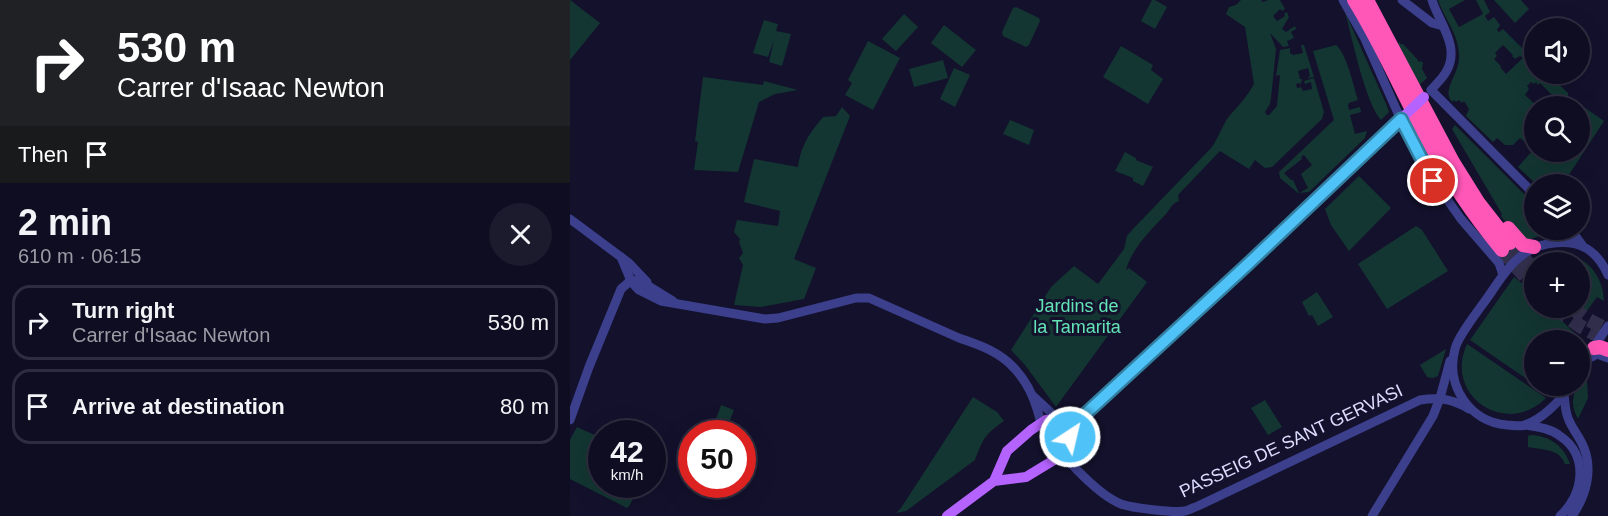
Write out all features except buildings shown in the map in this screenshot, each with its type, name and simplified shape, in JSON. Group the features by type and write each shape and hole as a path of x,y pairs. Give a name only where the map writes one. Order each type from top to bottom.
{"highway":[{"path":"1354,0 1396,68 1452,145 1475,185 1521,243 1534,248"},
{"path":"1367,0 1440,163 1478,220 1502,250"}],"main road":[{"path":"1069,429 1240,272 1428,94"},
{"path":"947,516 994,481 1007,451 1041,423 1058,419 1069,429 1070,444 1062,453 1032,475 1014,480 994,481"},
{"path":"1003,459 1007,472 1014,480"}],"street":[{"path":"1343,0 1364,37 1420,159 1461,219 1502,250 1503,275"},
{"path":"1402,0 1432,23 1443,26"},
{"path":"1432,0 1450,44 1451,58 1448,70 1428,94 1524,185"},
{"path":"570,219 621,257 655,290"},
{"path":"1578,240 1595,255 1607,272"},
{"path":"1372,516 1433,414 1455,348 1503,275 1517,258 1534,248 1564,242 1582,245"},
{"path":"621,257 631,281"},
{"path":"570,420 619,292 624,286 631,281 642,281 676,303"},
{"name":"PASSEIG DE SANT GERVASI","path":"631,281 639,290 662,301 765,319 778,318 855,298 869,298 974,343 1005,359 1017,371 1031,394 1041,423 1062,453 1093,485 1116,501 1137,508 1190,514 1198,506 1414,402 1440,398 1452,400 1494,423 1525,425 1552,431 1565,440 1573,449 1580,475 1574,510"},
{"path":"1601,349 1608,326"},
{"path":"1455,348 1455,379 1469,409"},
{"path":"1590,359 1595,354 1608,358"},
{"path":"1031,394 1058,419"},
{"path":"1525,425 1539,417 1561,396"},
{"path":"1560,516 1574,510 1586,489 1588,473 1584,448 1568,417 1567,396"},
{"path":"1423,399 1430,403 1433,414"}],"green space":[{"path":"570,0 600,23 570,60"},
{"path":"1152,0 1167,7 1155,29 1141,21"},
{"name":"Jardins de la Tamarita","path":"1241,0 1261,0 1263,2 1280,0 1285,9 1282,11 1280,9 1273,16 1277,21 1287,12 1289,17 1282,29 1286,32 1295,26 1296,29 1291,32 1294,38 1287,41 1289,46 1283,47 1270,33 1276,49 1270,104 1265,112 1267,115 1277,106 1280,75 1276,76 1280,50 1290,48 1290,53 1293,55 1303,53 1301,45 1304,45 1314,77 1308,78 1310,76 1308,68 1298,71 1302,81 1301,86 1300,83 1296,84 1297,88 1301,87 1303,91 1312,89 1311,82 1305,84 1304,81 1314,78 1324,112 1322,119 1272,167 1265,168 1255,160 1249,169 1220,151 1178,195 1179,201 1173,204 1143,240 1126,270 1129,268 1147,282 1056,407 1011,350 1051,287 1074,266 1098,284 1124,249 1127,236 1212,147 1228,117 1249,92 1254,84 1245,27 1226,14 1229,7"},
{"path":"1438,0 1465,0 1449,9 1459,27 1483,14 1476,0 1484,0 1490,12 1485,16 1488,21 1494,17 1500,25 1497,30 1499,32 1503,29 1524,50 1524,84 1529,84 1527,86 1529,89 1524,96 1524,141 1520,138 1513,145 1505,145 1497,138 1493,142 1466,116 1469,109 1464,101 1462,103 1454,100 1452,102 1448,92 1459,58 1455,35","holes":["1503,45 1515,59 1520,56 1523,58 1506,74 1494,59 1497,56 1495,53"]},
{"path":"1494,0 1521,0 1529,9 1515,23"},
{"path":"1016,7 1039,18 1040,21 1026,47 1003,36 1002,32 1013,8"},
{"path":"1345,12 1389,112 1381,120 1364,85"},
{"path":"904,14 918,27 896,51 882,39"},
{"path":"764,20 778,24 776,31 791,34 782,66 769,62 774,40 768,57 753,53"},
{"path":"944,25 976,50 962,67 931,43"},
{"path":"868,41 900,58 873,110 845,95 852,83 848,80"},
{"path":"1400,42 1418,62 1423,63 1422,69 1427,78 1418,86 1396,45"},
{"path":"1336,45 1346,62 1358,100 1349,103 1349,110 1360,107 1361,112 1350,115 1355,134 1367,131 1365,138 1309,192 1299,193 1298,193 1280,178 1279,172 1334,120 1313,51","holes":["1304,155 1312,165 1301,174 1308,188 1299,193 1293,180 1284,173"]},
{"path":"1121,46 1153,65 1151,70 1163,79 1148,104 1103,77"},
{"path":"943,60 948,78 914,87 909,69"},
{"path":"954,68 970,75 955,107 940,99"},
{"path":"703,77 763,85 764,81 798,90 775,94 759,102 738,172 694,170"},
{"path":"1541,84 1559,84 1568,93 1568,96 1553,96"},
{"path":"842,107 850,116 794,259 816,268 804,299 761,307 734,305 743,265 739,258 743,253 740,239 734,232 737,220 778,226 780,211 744,202 754,159 798,167 806,140 814,129 823,117 836,116"},
{"path":"1590,111 1604,121 1590,143"},
{"path":"1010,120 1034,130 1029,145 1003,134"},
{"path":"1455,125 1524,194 1524,238 1514,233 1501,216 1502,214 1452,129"},
{"path":"1125,152 1136,160 1153,167 1143,186 1133,181 1133,178 1115,171"},
{"path":"1524,160 1577,162 1570,174 1525,174 1518,167"},
{"path":"1359,176 1391,208 1349,251 1331,225 1325,209"},
{"path":"1416,226 1422,230 1448,271 1387,309 1358,264"},
{"path":"1524,264 1524,274 1518,270"},
{"path":"1590,267 1600,281 1604,301 1597,297 1590,307"},
{"path":"1514,277 1524,285 1524,318 1559,318 1572,330 1524,330 1524,377 1470,340"},
{"path":"1317,292 1333,317 1318,326 1312,315 1309,316 1302,302"},
{"path":"1467,344 1524,383 1524,396 1546,398 1530,409 1513,414 1497,412 1482,406 1471,394 1464,380 1462,363"},
{"path":"1446,349 1438,376 1427,377 1420,365"},
{"path":"1574,396 1588,396 1578,419 1573,407"},
{"path":"973,397 997,412 1004,421 985,438 975,460 906,511 896,513 901,508"},
{"path":"1265,400 1282,427 1268,435 1251,408"},
{"path":"721,405 734,410 730,420 716,420"},
{"path":"577,427 588,432 588,488 570,479 570,440"},
{"path":"1528,436 1544,437 1555,443 1564,452 1570,464 1565,464 1554,452 1528,447"},
{"path":"607,498 633,498 627,508"}],"tunnel":[{"path":"1510,243 1524,259"},
{"path":"1502,250 1524,275"},
{"path":"1569,318 1608,341"},
{"path":"1586,318 1608,330"}],"route":[{"path":"1070,437 1069,429 1401,119 1416,152 1433,181"}]}
